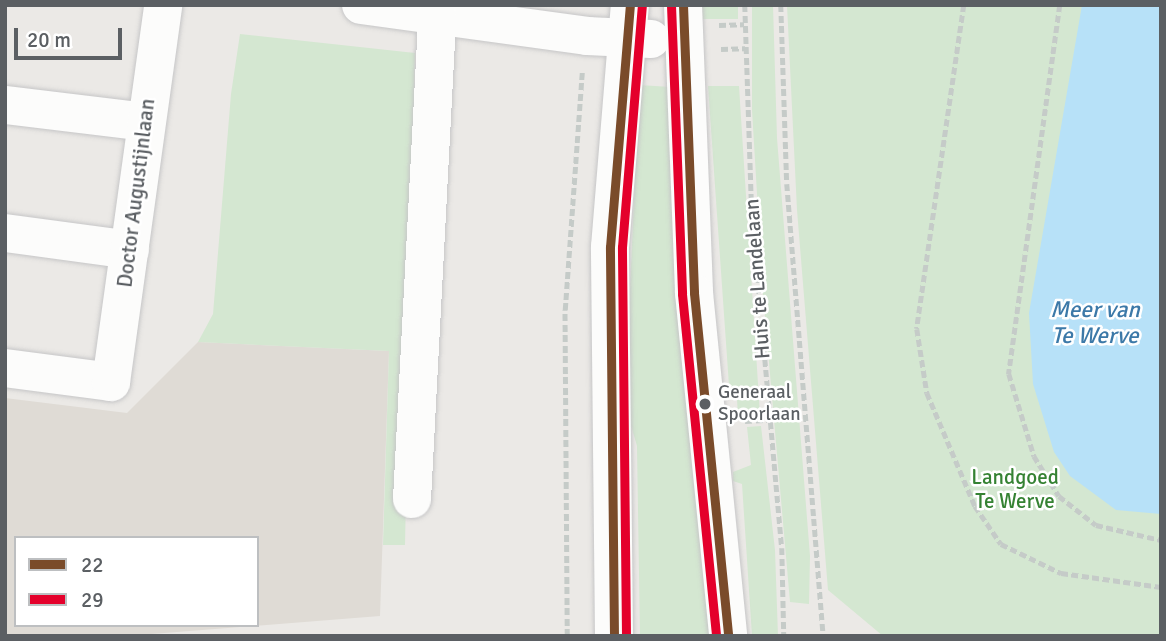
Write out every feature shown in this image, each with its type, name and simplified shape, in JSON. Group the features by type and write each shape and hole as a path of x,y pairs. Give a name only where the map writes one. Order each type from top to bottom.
{"street":[{"name":"Doctor Augustijnlaan","path":"5,368 111,382 163,5"},
{"path":"361,5 437,16 682,21 694,293 728,636"},
{"path":"412,499 437,16"},
{"path":"614,636 610,285 629,22"},
{"path":"5,105 145,122"},
{"path":"5,233 130,250"}],"path":[{"name":"Huis te Landelaan","path":"744,5 752,213 782,548 784,636"},
{"name":"Huis te Landelaan","path":"781,5 787,184 823,636"},
{"path":"964,5 917,329 924,384 975,506 1001,544 1061,572 1161,587"},
{"path":"1060,5 1009,374 1034,456 1059,496 1096,525 1161,540"}],"shaded area":[{"path":"198,342 389,351 380,616 259,626 259,536 14,536 14,627 240,627 139,635 5,636 5,398 127,413"}],"green space":[{"path":"695,5 738,5 738,19 695,19"},
{"path":"752,5 773,5 777,138 810,556 809,604 790,602 763,294 752,110"},
{"name":"Landgoed Te Werve","path":"787,5 1161,5 1161,636 883,636 828,590 797,210"},
{"path":"240,34 415,53 405,545 383,545 389,351 198,342 213,314 231,94"},
{"path":"639,85 671,87 709,636 640,636 637,446 625,405"},
{"path":"708,86 739,86 760,415 738,417 737,399 730,400"},
{"path":"761,426 775,550 778,636 752,636 742,484 733,481 733,472 751,465 747,427"}],"water":[{"name":"Meer van Te Werve","path":"1082,5 1161,5 1161,514 1116,510 1070,476 1054,452 1033,384 1029,313"}],"transit line":[{"name":"22","path":"614,636 610,247 630,5"},
{"name":"29","path":"671,5 682,294 716,636"},
{"name":"22","path":"683,5 694,293 728,636"},
{"name":"29","path":"626,636 622,247 642,6"}],"place":[{"name":"Generaal Spoorlaan","path":"705,404"}]}
